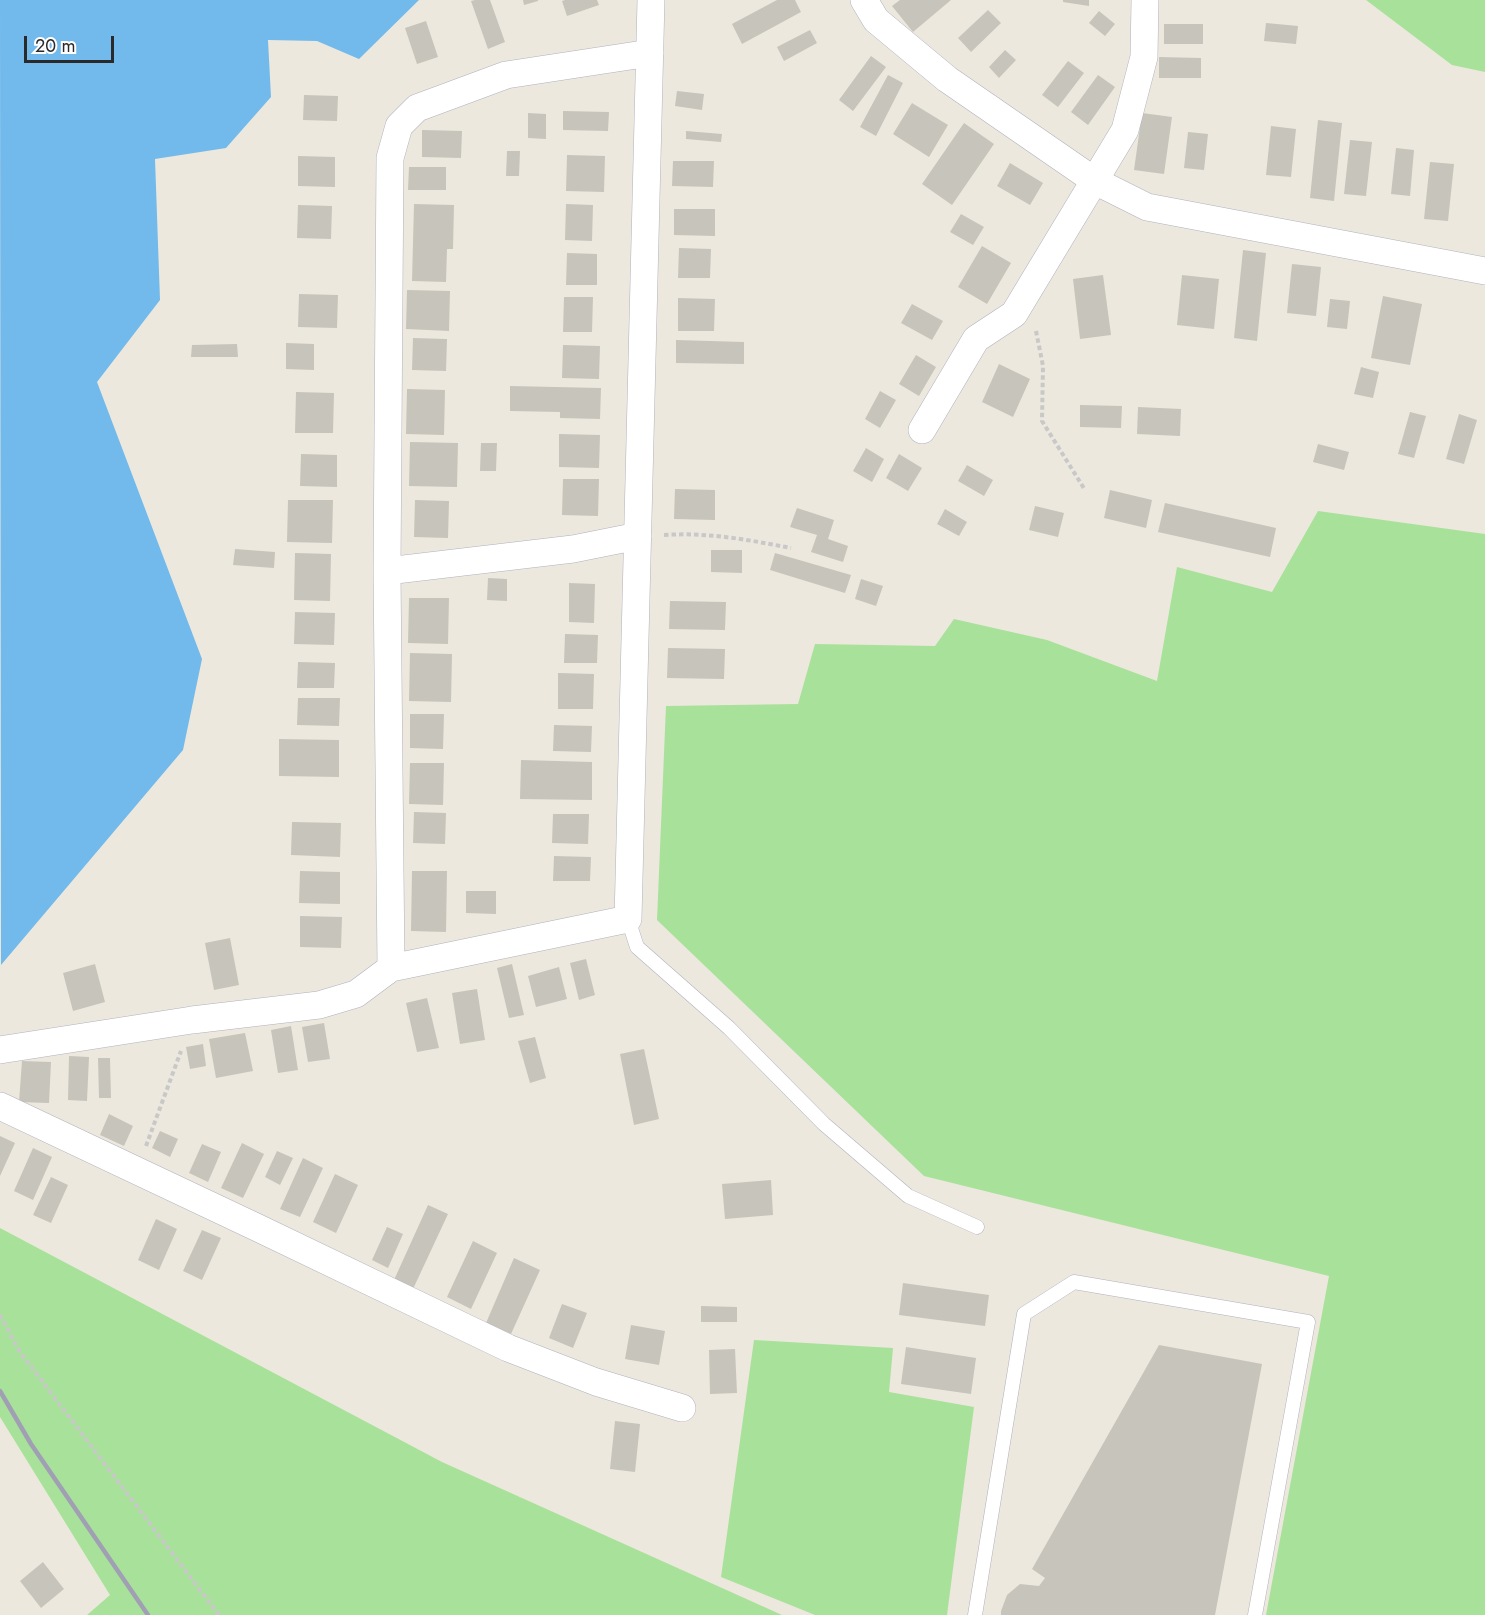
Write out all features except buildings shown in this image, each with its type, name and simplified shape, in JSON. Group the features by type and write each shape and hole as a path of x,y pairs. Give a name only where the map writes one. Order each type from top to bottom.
{"street":[{"path":"0,1050 192,1020 319,1005 356,994 391,968 628,919 651,0"},
{"path":"864,0 876,20 947,79 1095,181 1147,207 1485,271"},
{"path":"922,430 976,339 1014,314 1125,130 1144,57 1145,0"},
{"path":"391,968 387,571 390,158 399,126 417,108 506,75 650,52"},
{"path":"387,571 573,549 638,536"},
{"path":"0,1106 508,1348 596,1382 682,1408"}],"lane":[{"path":"628,919 637,947 729,1028 824,1124 908,1196 977,1227"},
{"path":"975,1615 1024,1314 1074,1282 1308,1322 1255,1615"}],"path":[{"path":"1029,289 1043,366 1042,422 1084,490"},
{"path":"638,536 690,533 727,535 791,548"},
{"path":"136,1171 192,1020"},
{"path":"0,1315 20,1352 219,1615"}],"green space":[{"path":"1366,0 1485,0 1485,72 1452,65"},
{"path":"1318,511 1485,534 1485,1615 1266,1615 1329,1276 924,1176 657,920 666,706 798,704 815,644 935,646 954,619 1047,640 1157,681 1177,567 1272,592"},
{"path":"0,1228 442,1462 782,1615 87,1615 110,1595 0,1417"},
{"path":"754,1340 893,1348 889,1392 974,1407 947,1615 815,1615 721,1577"}],"water":[{"path":"0,0 419,0 359,59 317,41 268,40 271,97 226,148 155,159 160,300 97,382 202,659 183,750 1,965"}],"railway":[{"path":"0,1391 31,1444 148,1615"}]}
